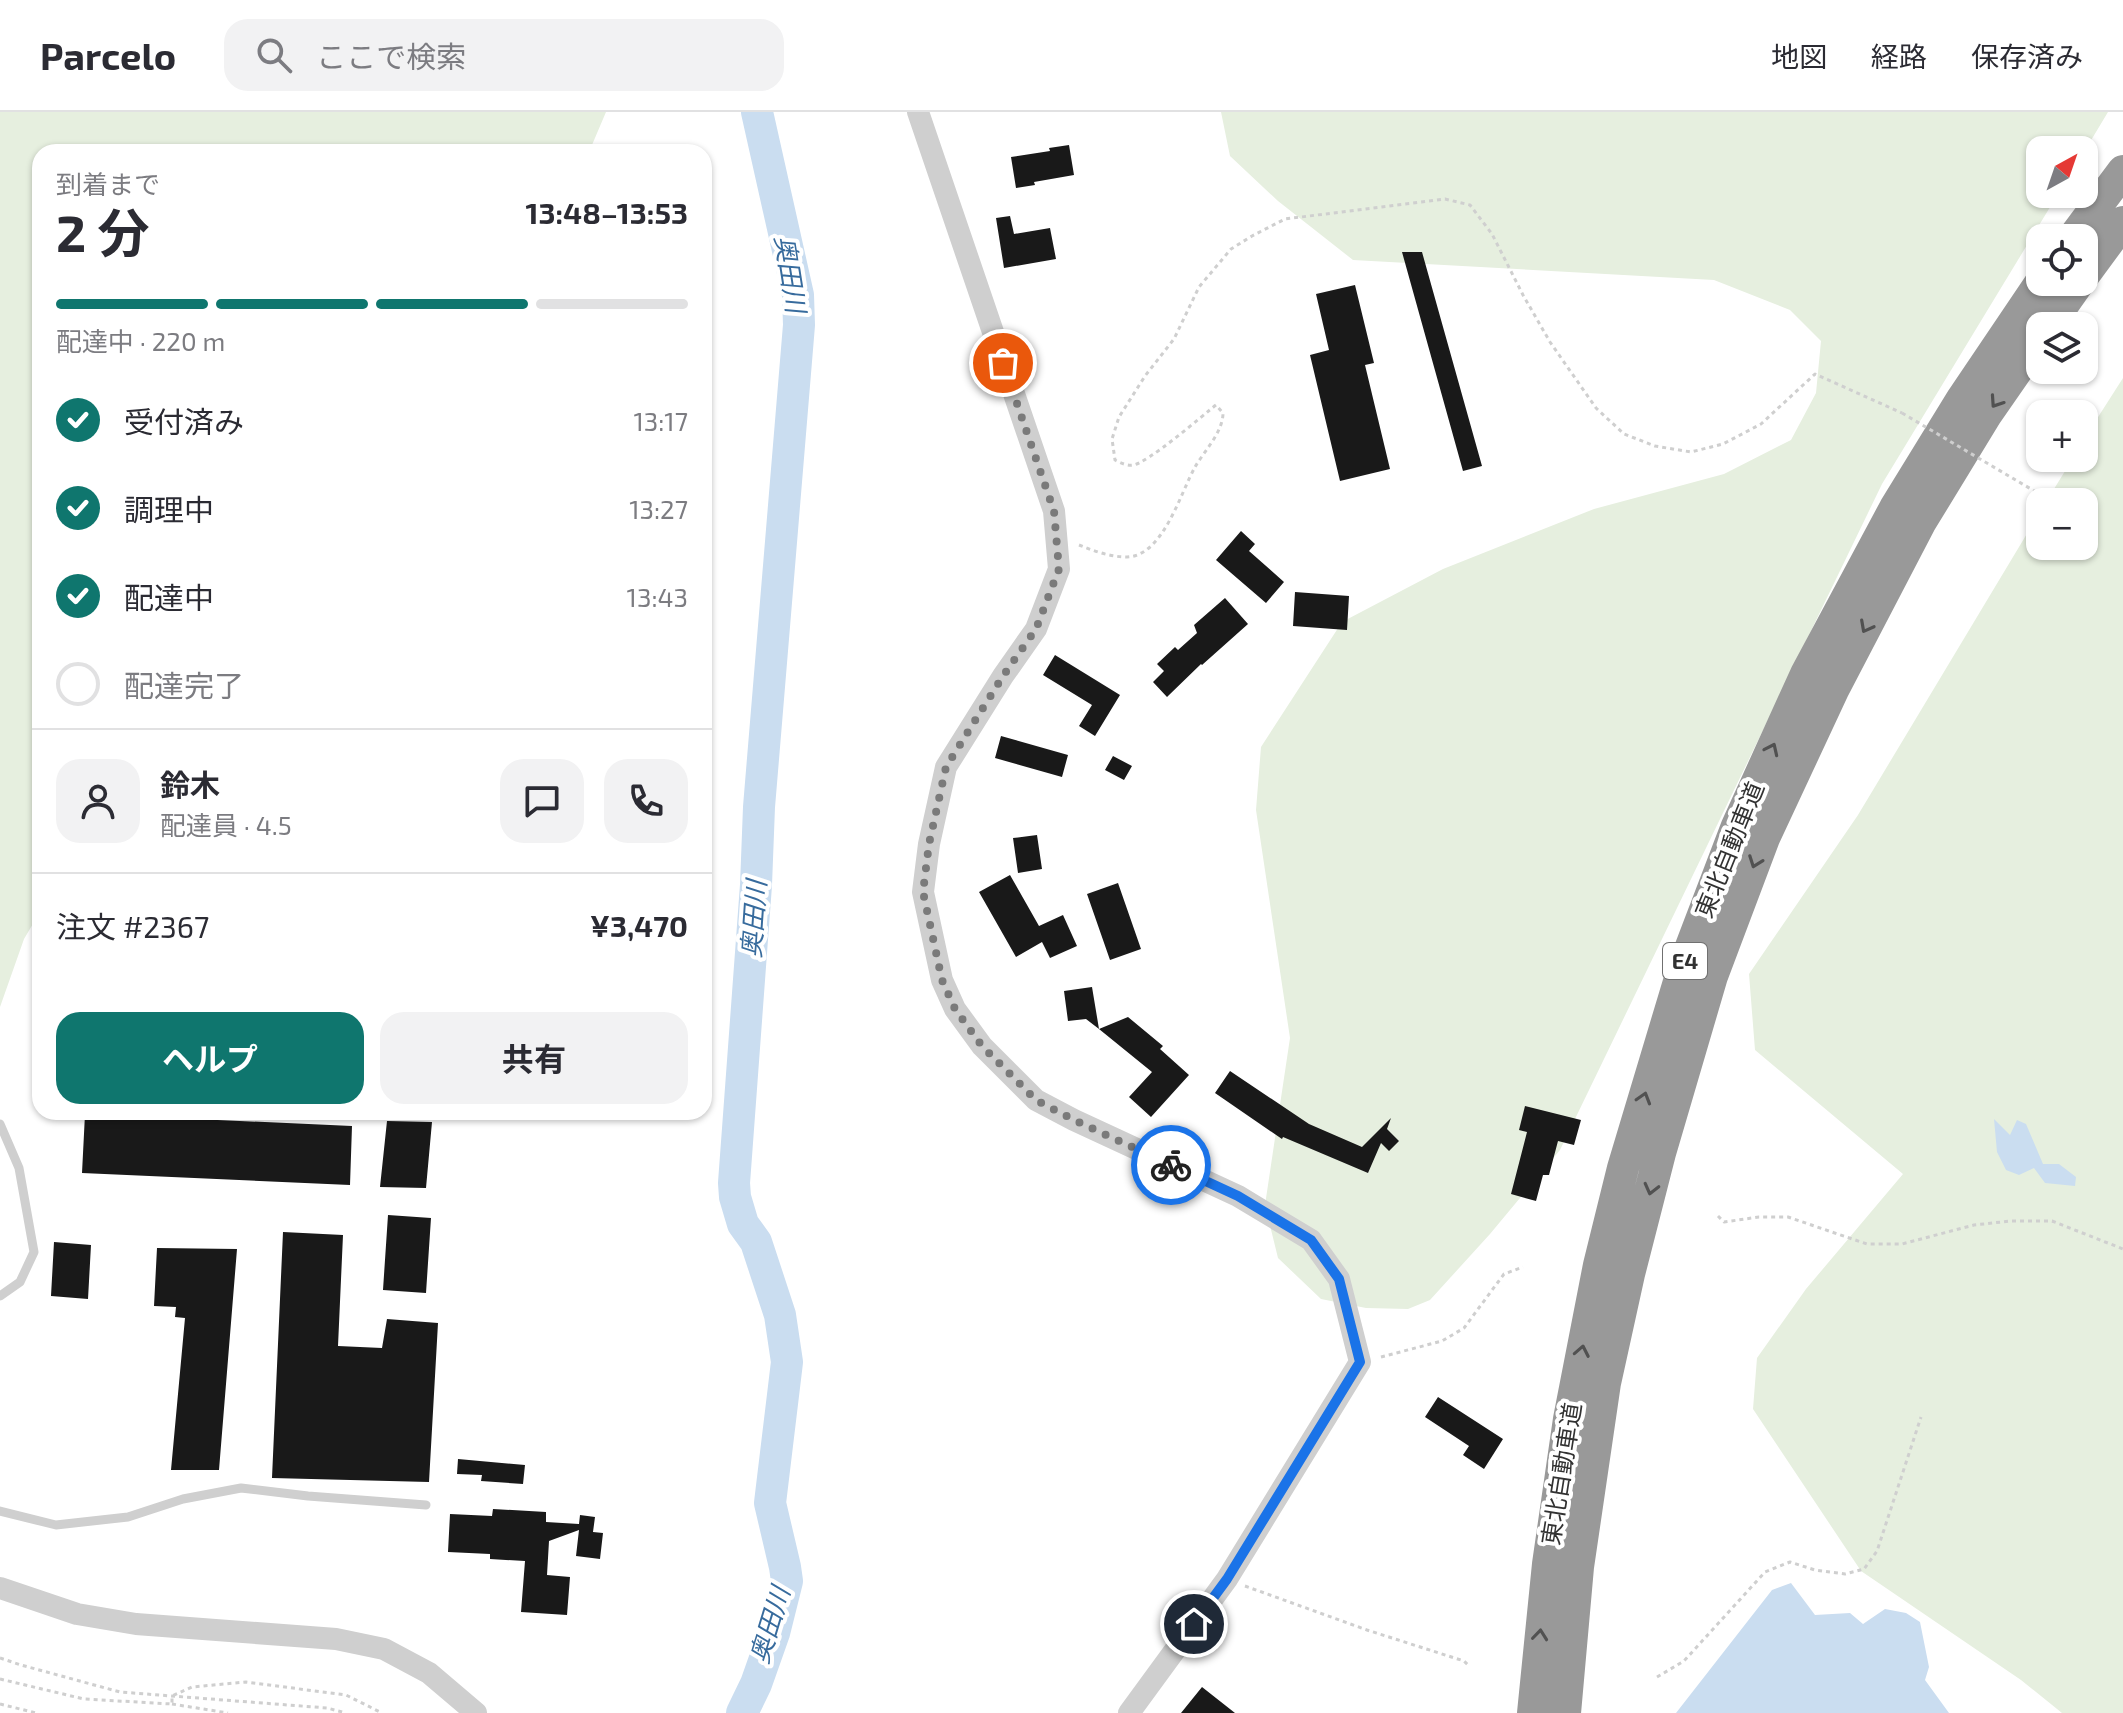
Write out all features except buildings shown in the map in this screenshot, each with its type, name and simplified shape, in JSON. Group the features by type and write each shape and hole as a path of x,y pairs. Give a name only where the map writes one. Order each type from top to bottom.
{"highway":[{"path":"2083,224 2123,171"},
{"path":"2098,256 2123,222"},
{"name":"東北自動車道","path":"1533,1713 1548,1564 1567,1433 1599,1265 1623,1168 1684,965 1737,826 1806,674 1895,508 1962,399 2032,296"},
{"name":"東北自動車道","path":"1565,1713 1578,1567 1605,1383 1660,1153 1712,976 1764,838 1834,688 1920,523 1986,415 2026,357"}],"street":[{"path":"918,112 1054,511 1059,569 1036,629 946,767 929,844 923,892 942,980 955,1009 982,1046 1036,1100 1238,1196 1311,1240 1339,1279 1360,1362 1227,1579 1129,1713"},
{"path":"0,1588 77,1614 136,1624 336,1639 384,1649 429,1673 476,1713"}],"lane":[{"path":"0,1124 19,1168 34,1252 20,1282 0,1296"},
{"path":"0,1511 56,1525 128,1517 183,1499 241,1488 426,1505"}],"path":[{"path":"1056,536 1102,554 1129,557 1148,549 1161,536 1223,422 1223,413 1216,405 1136,465 1115,460 1112,439 1119,417 1174,339 1199,287 1231,249 1285,219 1445,199 1470,205 1492,234 1550,342 1596,408 1624,434 1655,446 1691,452 1723,444 1761,424 1815,374 1902,413 2029,488"},
{"path":"1718,1216 1724,1222 1788,1217 1867,1244 1902,1244 1974,1225 2052,1221 2123,1249"},
{"path":"1360,1362 1442,1341 1464,1328 1504,1274 1523,1267"},
{"path":"1657,1677 1684,1661 1765,1572 1790,1562 1815,1570 1845,1574 1864,1569 1877,1551 1921,1417"},
{"path":"1227,1579 1367,1630 1464,1661 1470,1667"},
{"path":"0,1658 120,1692 327,1708 346,1713"},
{"path":"0,1679 84,1699 172,1704 228,1713"},
{"path":"172,1696 192,1687 246,1682 346,1695 382,1713"},
{"path":"172,1696 172,1704"},
{"path":"0,1704 36,1713"}],"green space":[{"path":"0,112 606,112 592,144 32,144 32,926 24,939 0,1007"},
{"path":"1221,112 2108,112 2094,136 2026,136 2026,208 2050,208 2040,224 2026,224 2026,247 1882,484 1560,1150 1430,1300 1408,1309 1366,1308 1321,1299 1278,1258 1265,1205 1290,1038 1256,810 1261,747 1342,622 1443,569 1594,509 1724,474 1791,440 1816,393 1821,341 1790,310 1714,280 1353,260 1278,201 1230,156"},
{"path":"2123,378 2123,1713 2062,1713 2021,1680 1861,1571 1753,1409 1757,1358 1806,1289 1903,1174 1755,1050 1749,974 1858,815 2026,535 2026,560 2098,560 2098,488 2055,488 2064,472 2098,472 2098,417"}],"water":[{"path":"1994,1119 2010,1135 2017,1120 2026,1124 2043,1164 2059,1164 2076,1177 2075,1186 2045,1183 2034,1168 2019,1175 2006,1170 1997,1152"},
{"path":"1791,1583 1815,1615 1850,1613 1863,1624 1885,1609 1906,1613 1920,1622 1929,1667 1925,1680 1949,1713 1676,1713 1772,1590"}],"waterway":[{"name":"奥田川","path":"742,1713 774,1633 787,1581 770,1503 787,1362 780,1315 756,1242 743,1224 734,1183 759,807 799,325 798,295 757,112"}],"way so far":[{"path":"1003,363 1054,511 1059,569 1036,629 946,767 929,844 923,892 942,980 955,1009 982,1046 1036,1100 1171,1165"}],"route":[{"path":"1171,1165 1238,1196 1311,1240 1339,1279 1360,1362 1227,1579 1194,1624"}]}
